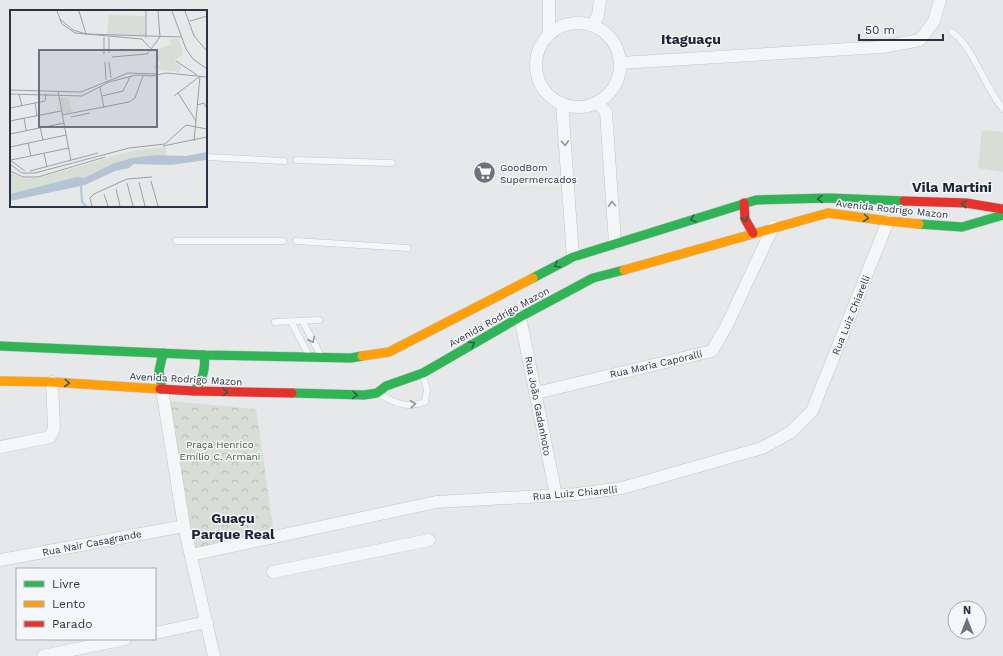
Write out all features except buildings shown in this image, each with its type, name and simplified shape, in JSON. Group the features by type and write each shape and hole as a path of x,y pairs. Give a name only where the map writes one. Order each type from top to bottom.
{"street":[{"path":"549,0 549,34"},
{"path":"593,25 598,15 600,0"},
{"path":"620,63 882,47 920,40 934,21 940,0"},
{"path":"574,23 593,25 611,38 618,50 620,63 619,77 613,89 598,103 576,107 562,104 550,97 541,86 536,72 536,58 540,45 549,34 561,26 574,23"},
{"path":"598,103 606,112 615,243"},
{"path":"562,104 573,257"},
{"name":"Avenida Rodrigo Mazon","path":"0,346 204,355 351,358 389,352 573,257 756,200 771,202 829,198 966,203 1003,209"},
{"path":"744,203 743,209 745,221 753,233"},
{"name":"Avenida Rodrigo Mazon","path":"0,381 52,382 194,391 364,395 377,393 386,386 423,373 520,316 593,278 753,233 774,224 828,213 888,221 962,226 1003,215"},
{"name":"Rua Luiz Chiarelli","path":"191,555 436,502 556,496 622,488 762,448 790,432 812,411 888,221"},
{"name":"Rua Maria Caporalli","path":"536,393 712,351 727,325 774,224"},
{"name":"Rua João Gadanhoto","path":"520,316 556,496"},
{"path":"163,352 158,367 158,374 162,389 184,526 214,656"},
{"path":"194,391 199,386 205,373 204,355"},
{"path":"0,447 50,437 54,428 52,382"},
{"name":"Rua Nair Casagrande","path":"0,560 184,526"},
{"path":"273,572 429,540"},
{"path":"156,633 207,622"},
{"path":"43,656 120,640"}],"lane":[{"path":"952,32 959,37 973,59 995,101 1003,109"},
{"path":"207,157 284,161"},
{"path":"296,160 392,163"},
{"path":"176,241 283,241"},
{"path":"296,241 408,248"},
{"path":"275,322 303,322 319,320"},
{"path":"292,322 310,357"},
{"path":"303,322 321,357"},
{"path":"377,393 393,402 403,405 417,405 425,402 427,389 423,373"}],"green space":[{"path":"982,130 1003,132 1003,172 978,168"},
{"name":"Praça Henrico Emílio C. Armani","path":"169,401 256,409 274,534 195,552"}],"traffic: fast":[{"path":"533,278 573,257 756,200 829,198 904,201"},
{"path":"919,224 962,227 1003,215"},
{"path":"292,393 364,395 377,393 386,386 423,373 520,317 593,278 624,270"},
{"path":"0,346 204,355 351,358 362,356"},
{"path":"162,389 159,371 163,353"},
{"path":"194,391 200,383 203,374 205,365 204,355"}],"traffic: slow":[{"path":"624,270 828,213 919,224"},
{"path":"362,356 389,352 533,278"},
{"path":"0,381 52,382 160,389"}],"traffic: jam":[{"path":"904,201 966,203 1003,209"},
{"path":"744,203 745,219 753,233"},
{"path":"160,389 292,393"}],"place":[{"name":"GoodBom Supermercados","path":"485,173"}],"district":[{"name":"Itaguaçu","path":"691,39"},
{"name":"Vila Martini","path":"952,187"},
{"name":"Guaçu Parque Real","path":"233,526"}]}
